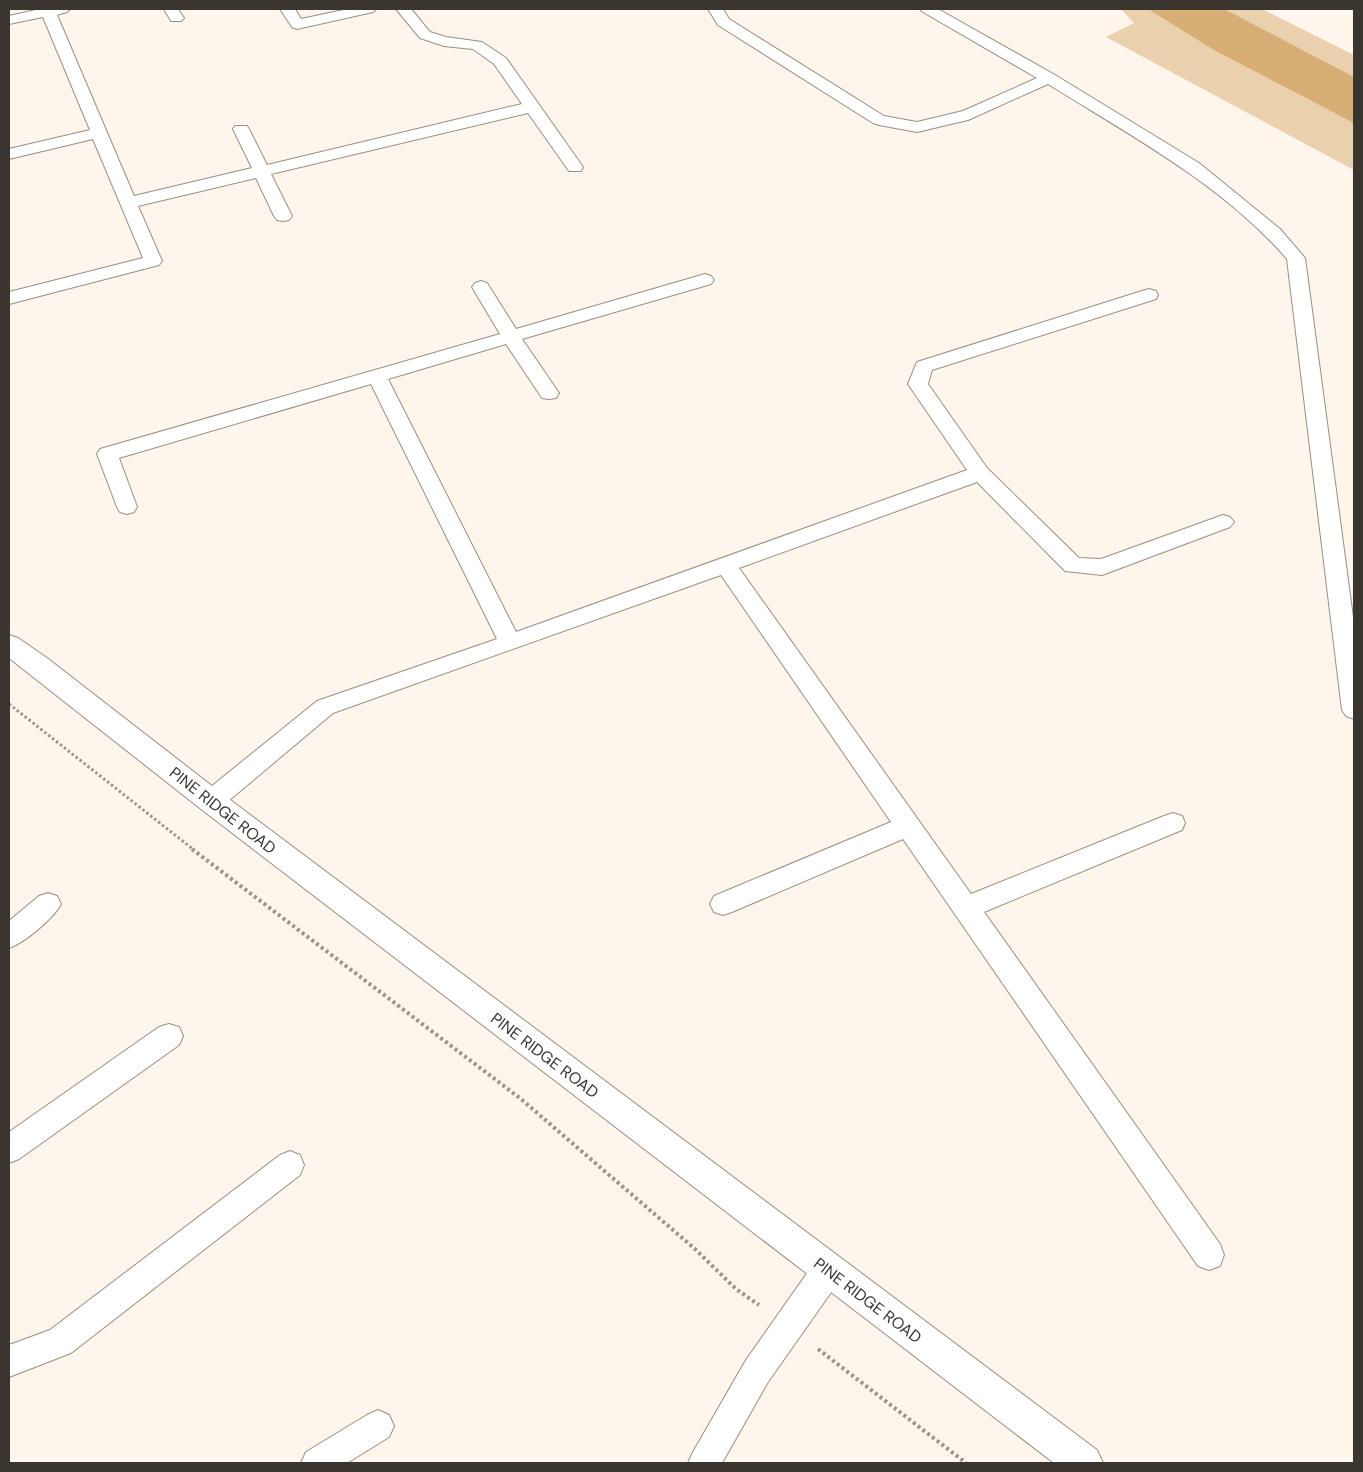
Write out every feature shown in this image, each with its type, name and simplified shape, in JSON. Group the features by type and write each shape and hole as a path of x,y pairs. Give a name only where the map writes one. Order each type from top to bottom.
{"street":[{"name":"PINE RIDGE ROAD","path":"9,645 38,665 211,801 1084,1463"}],"lane":[{"path":"288,9 297,24 368,9"},
{"path":"403,9 425,36 444,41 477,45 500,61 530,107 575,167"},
{"path":"716,9 723,22 879,120 917,127 968,115 1049,78"},
{"path":"928,9 1049,78 1193,167 1274,233 1296,258 1354,710"},
{"path":"9,20 52,10 99,133 153,261 9,298"},
{"path":"128,203 530,107"},
{"path":"241,129 283,216"},
{"path":"9,154 99,133"},
{"path":"126,507 107,454 705,280"},
{"path":"481,287 511,337 549,393"},
{"path":"1149,295 924,366 918,384 980,473 1073,565 1102,567 1223,522"},
{"path":"377,376 510,643"},
{"path":"211,801 325,707 510,643 980,473"},
{"path":"725,565 1209,1255"},
{"path":"966,908 1173,823"},
{"path":"724,904 909,825"},
{"path":"9,937 48,904"},
{"path":"9,1149 169,1036"},
{"path":"9,1361 60,1342 290,1165"},
{"path":"704,1463 757,1371 828,1270"},
{"path":"317,1463 378,1426"}],"path":[{"path":"9,704 259,901 521,1099 695,1249 736,1289"},
{"path":"852,1374 966,1463"}],"shaded area":[{"path":"1121,9 1262,9 1354,55 1354,170 1106,37 1134,23"},
{"path":"1148,9 1224,9 1354,77 1354,123 1214,50"}]}
